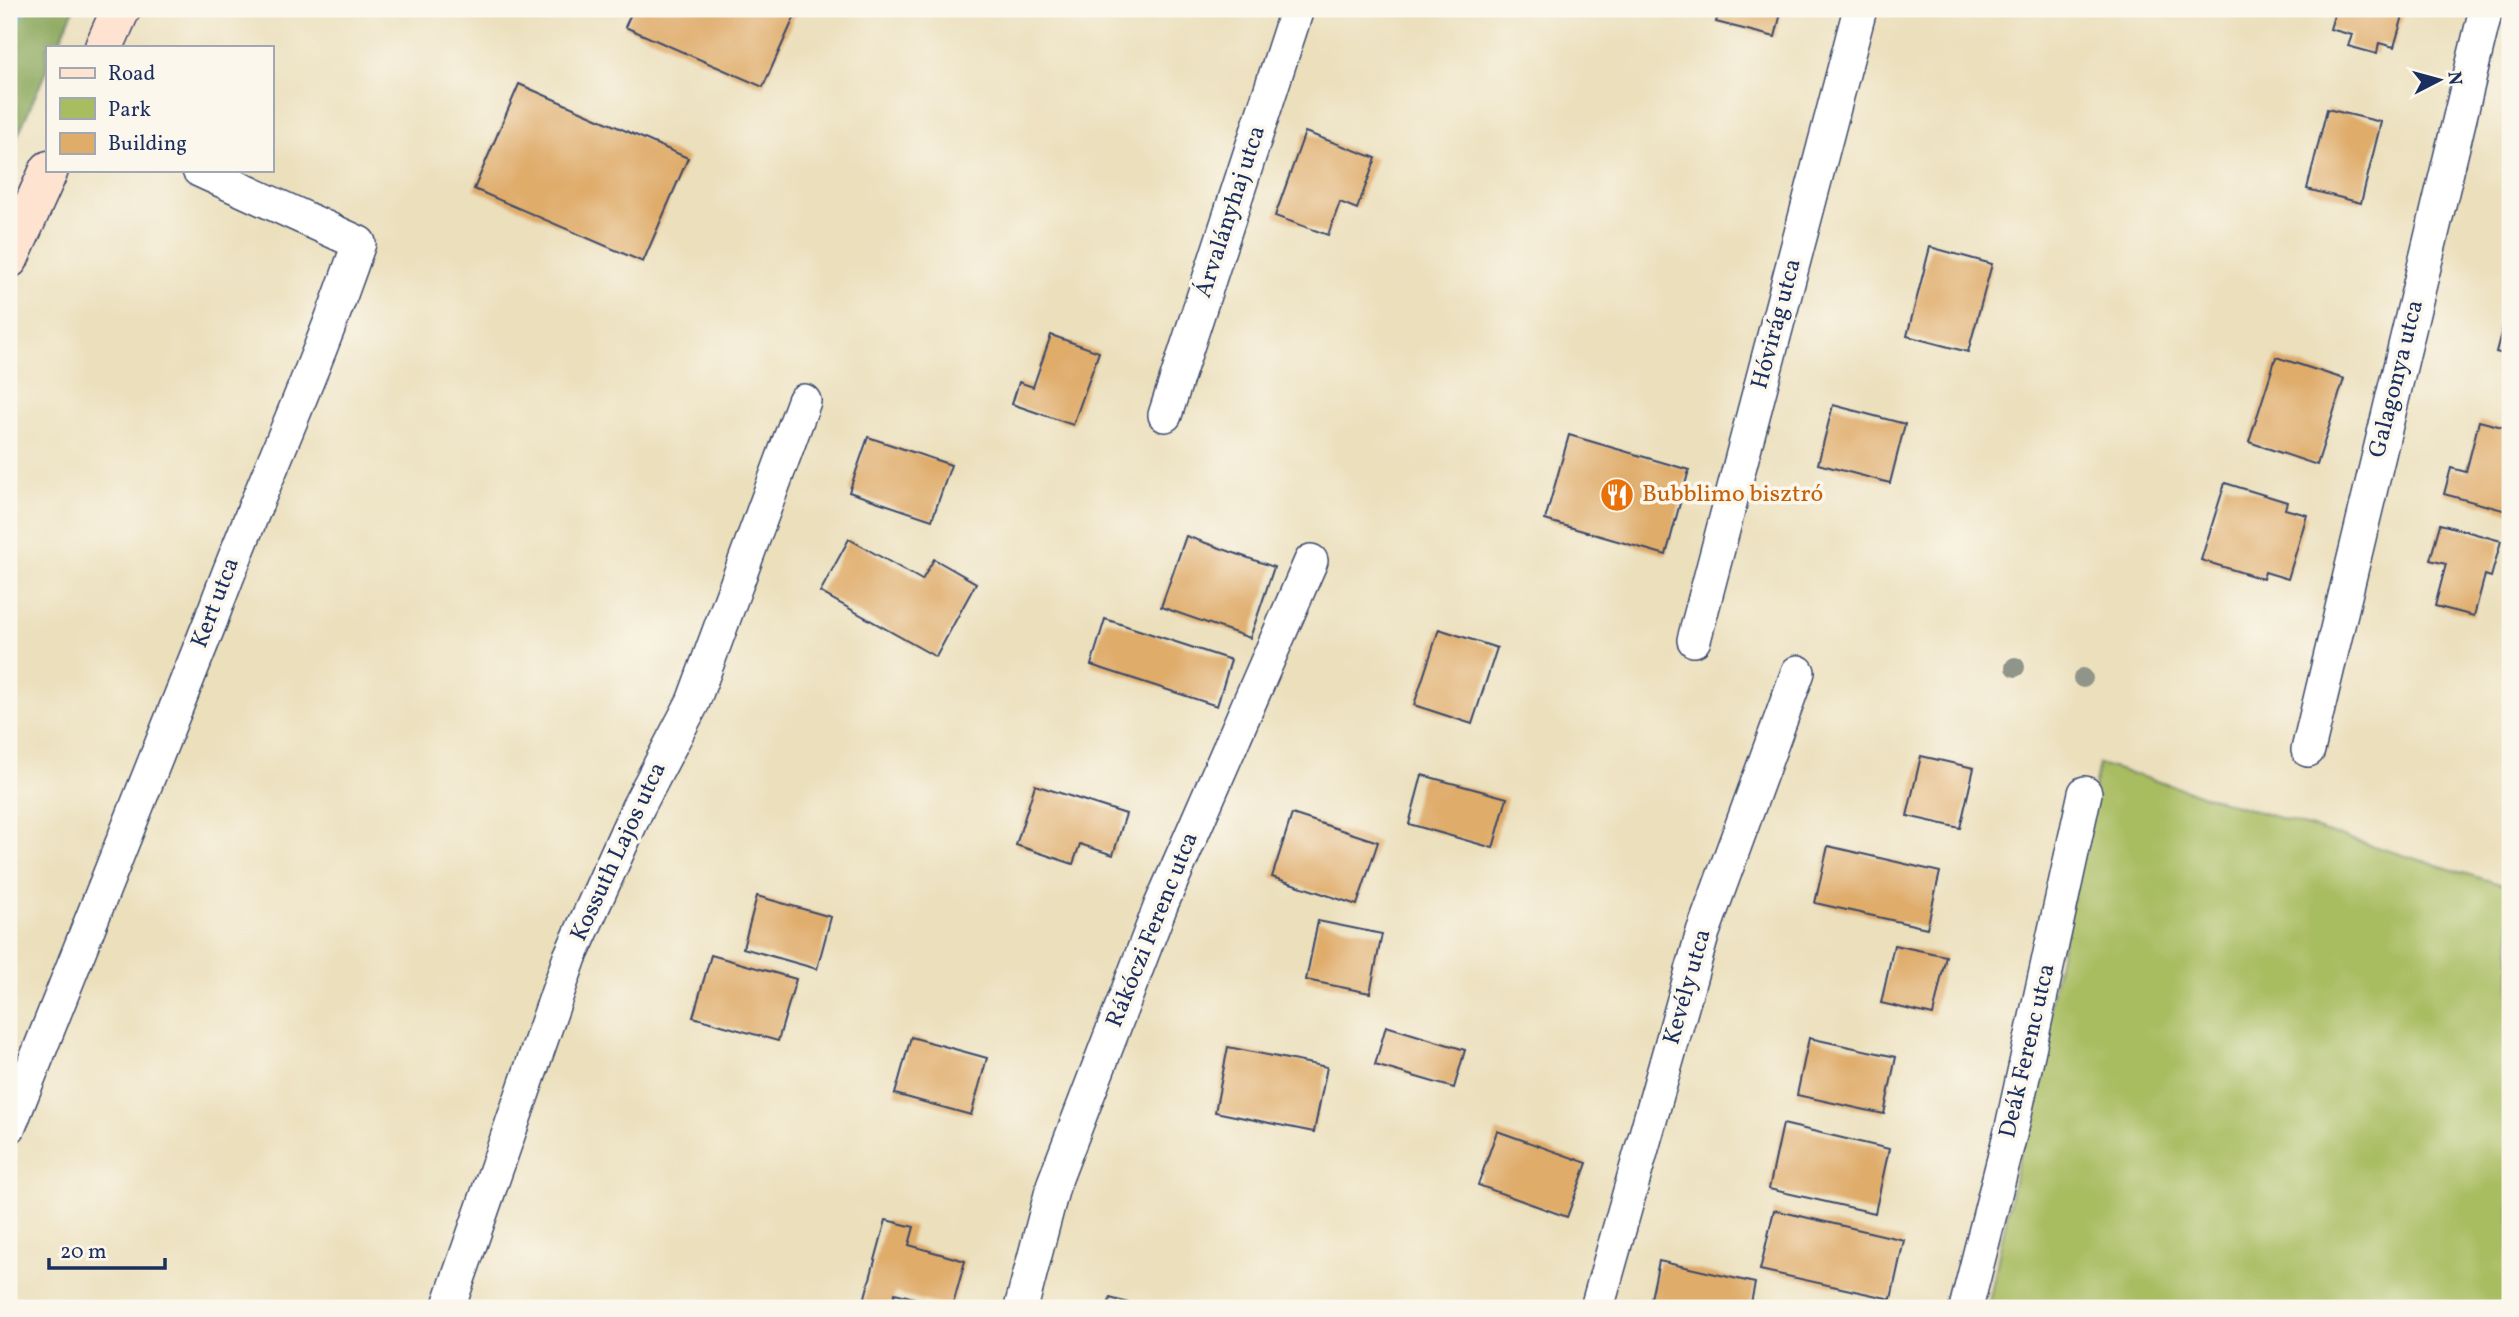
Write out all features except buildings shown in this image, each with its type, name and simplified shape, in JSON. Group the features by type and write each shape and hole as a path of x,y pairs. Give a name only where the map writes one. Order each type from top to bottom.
{"street":[{"path":"104,46 121,9"},
{"name":"Árvalányhaj utca","path":"1165,415 1297,9"},
{"name":"Hóvirág utca","path":"1694,640 1860,9"},
{"name":"Galagonya utca","path":"2308,750 2486,9"},
{"path":"9,259 48,172"},
{"name":"Kert utca","path":"9,1127 211,620 237,548 340,301 359,243 203,172"},
{"name":"Kossuth Lajos utca","path":"448,1308 570,957 638,807 693,702 804,401"},
{"name":"Rákóczi Ferenc utca","path":"1021,1308 1054,1183 1161,905 1311,561"},
{"name":"Kevély utca","path":"1597,1308 1703,932 1798,672"},
{"name":"Deák Ferenc utca","path":"1966,1308 2012,1127 2085,793"}],"green space":[{"path":"9,9 74,9 57,46 46,46 46,71 9,155"},
{"path":"2099,764 2510,887 2510,1308 1988,1308"}],"waterway":[{"path":"9,32 20,9"}],"place":[{"name":"Bubblimo bisztró","path":"1617,495"}]}
